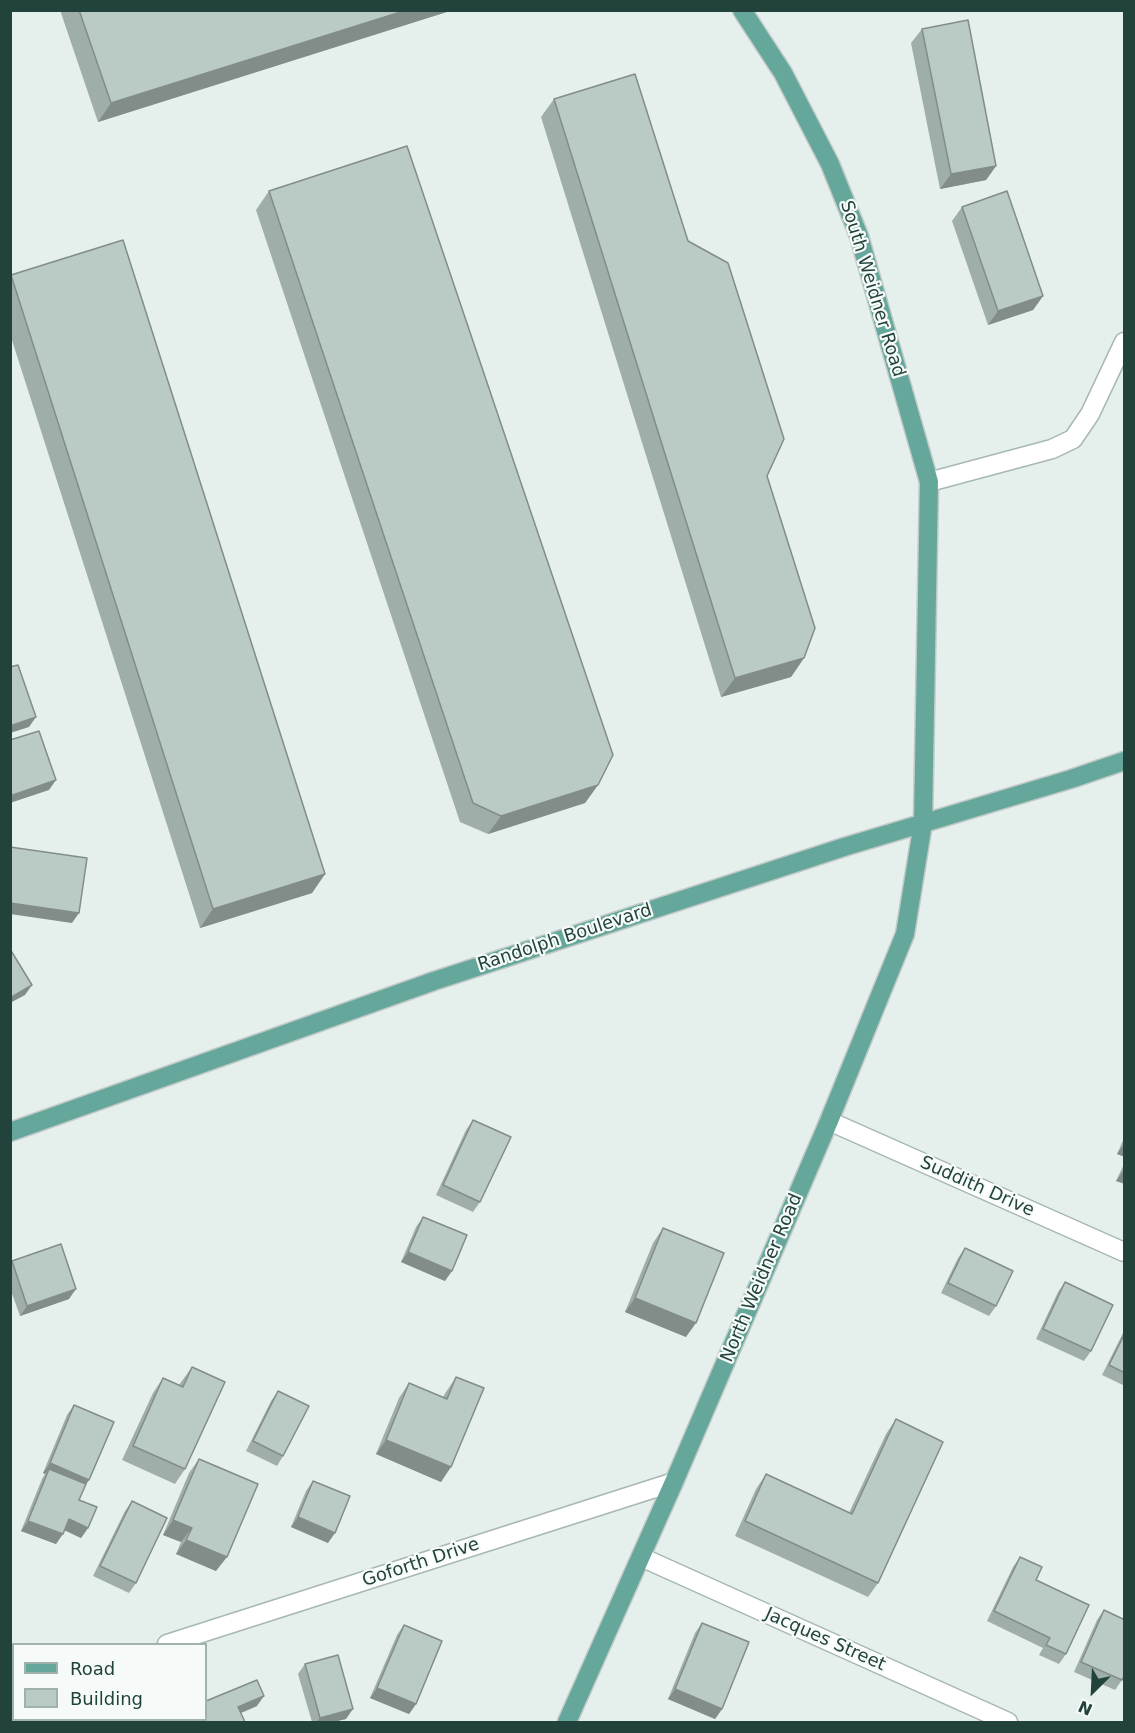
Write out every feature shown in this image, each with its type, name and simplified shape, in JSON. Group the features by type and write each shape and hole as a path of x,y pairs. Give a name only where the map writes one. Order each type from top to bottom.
{"main road":[{"name":"South Weidner Road","path":"742,10 783,73 830,164 855,226 929,482 923,823"},
{"name":"Randolph Boulevard","path":"10,1132 441,979 746,879 1125,761"},
{"name":"North Weidner Road","path":"567,1722 674,1482 829,1121 905,934 923,823"}],"street":[{"path":"929,482 1052,448 1073,439 1090,414 1125,342"},
{"name":"Suddith Drive","path":"829,1121 1125,1252"},
{"name":"Goforth Drive","path":"170,1643 674,1482"},
{"name":"Jacques Street","path":"641,1557 1008,1722"}],"building":[{"path":"79,10 407,10 111,103"},
{"path":"968,20 996,166 951,174 922,29"},
{"path":"635,74 688,241 728,263 784,439 767,476 815,628 804,658 735,678 554,99"},
{"path":"407,146 613,755 598,785 501,816 473,803 269,191"},
{"path":"1007,191 1043,296 998,311 962,207"},
{"path":"123,240 325,874 213,909 11,275"},
{"path":"18,665 36,717 10,726 10,667"},
{"path":"39,731 56,780 10,796 10,740"},
{"path":"10,847 87,858 79,913 10,903"},
{"path":"10,949 32,985 10,998"},
{"path":"473,1120 511,1137 480,1202 443,1185"},
{"path":"423,1217 467,1235 452,1271 408,1252"},
{"path":"663,1228 724,1253 696,1323 635,1298"},
{"path":"61,1244 76,1289 27,1306 12,1261"},
{"path":"965,1248 1013,1271 996,1306 948,1283"},
{"path":"1065,1282 1113,1305 1091,1351 1043,1329"},
{"path":"1125,1333 1125,1373 1109,1365"},
{"path":"192,1367 225,1382 185,1469 133,1446 163,1378 183,1387"},
{"path":"456,1377 484,1388 451,1467 386,1440 409,1383 447,1399"},
{"path":"278,1391 309,1406 283,1456 253,1441"},
{"path":"74,1405 114,1422 89,1480 50,1463"},
{"path":"896,1419 943,1442 878,1583 745,1521 766,1474 852,1514"},
{"path":"199,1459 258,1484 227,1557 186,1540 192,1528 173,1520"},
{"path":"49,1469 86,1484 79,1500 97,1507 88,1528 69,1519 63,1534 28,1521"},
{"path":"313,1481 350,1496 335,1533 298,1517"},
{"path":"132,1501 167,1518 136,1583 100,1566"},
{"path":"1020,1557 1042,1567 1036,1580 1089,1605 1066,1654 1046,1645 1050,1638 994,1611"},
{"path":"1104,1610 1125,1620 1125,1674 1122,1680 1081,1662"},
{"path":"702,1623 749,1642 722,1709 675,1689"},
{"path":"404,1625 442,1641 416,1704 377,1688"},
{"path":"338,1655 353,1709 320,1718 305,1664"},
{"path":"257,1680 264,1696 238,1707 245,1722 171,1722 207,1721 207,1701"}]}
